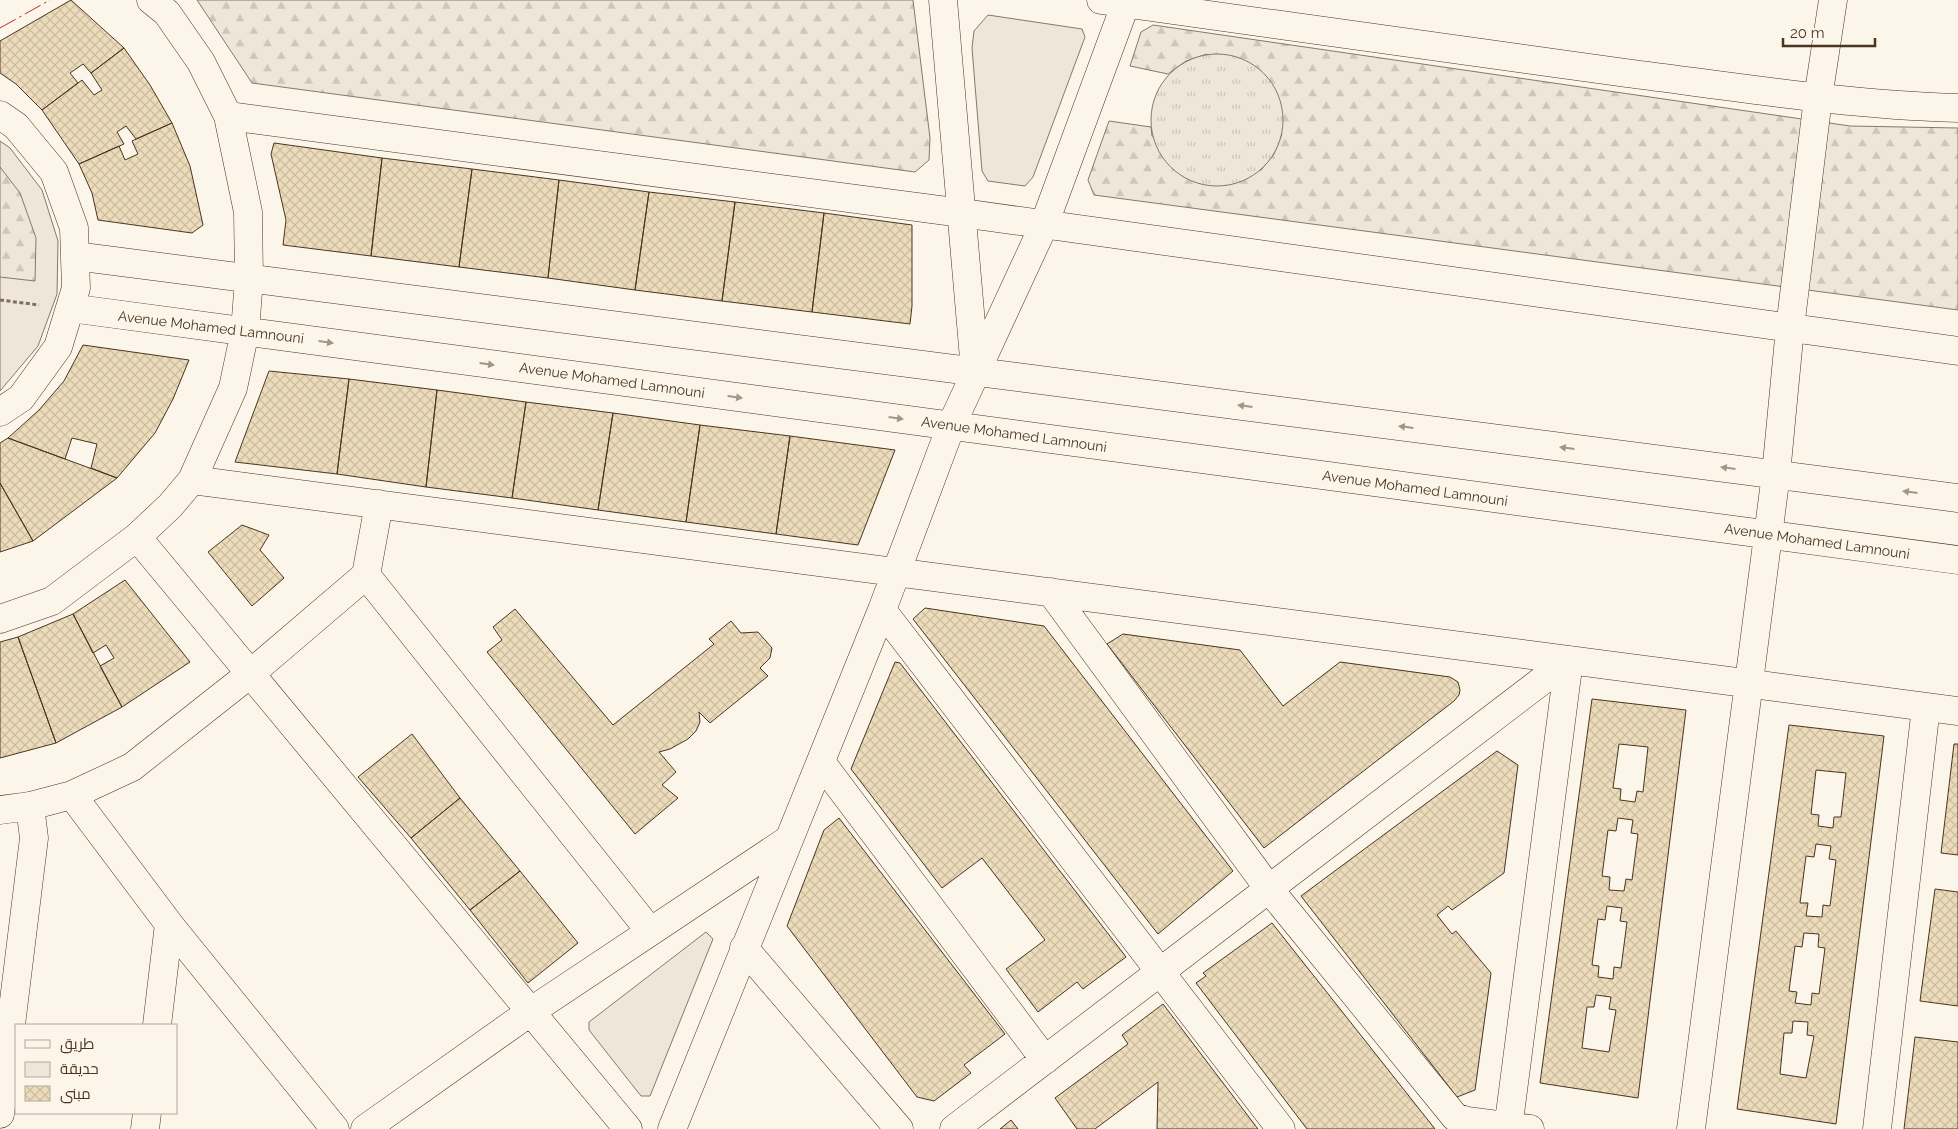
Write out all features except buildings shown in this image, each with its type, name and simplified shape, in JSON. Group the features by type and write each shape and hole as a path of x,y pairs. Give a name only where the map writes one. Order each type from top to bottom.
{"street":[{"path":"0,619 52,601 137,537 170,506 192,480 234,388 245,331 249,278 248,212 228,116 201,62 167,13 151,0"},
{"path":"943,0 975,372"},
{"path":"1690,1129 1769,535 1790,328 1818,98 1833,0"},
{"path":"672,1129 882,610 951,426 1044,225 1118,1 1476,54 1818,98 1958,108"},
{"path":"0,115 16,126 54,172 74,228 76,288 58,348 21,398 0,412"},
{"path":"228,116 962,213 1958,351"},
{"path":"75,256 1958,498"},
{"name":"Avenue Mohamed Lamnouni","path":"70,308 1958,560"},
{"path":"192,480 1958,711"},
{"path":"0,810 30,806 72,795 132,767 250,674 366,575 379,504"},
{"path":"137,537 628,1129"},
{"path":"366,575 650,931"},
{"path":"1051,592 1270,889 1455,1117 1468,1121 1515,1128 1570,660"},
{"path":"882,610 1281,1129"},
{"path":"954,1129 1570,660"},
{"path":"1877,1129 1926,706"},
{"path":"820,762 1045,1060"},
{"path":"72,795 169,924 335,1129"},
{"path":"0,1114 34,838 30,806"},
{"path":"365,1129 530,1012 788,840"},
{"path":"157,1024 169,924"},
{"path":"744,948 899,1129"},
{"path":"146,1129 147,1114"}],"path":[{"path":"0,300 70,308"}],"green space":[{"path":"197,0 913,0 930,138 929,160 915,172 252,83"},
{"path":"988,15 1082,29 1085,37 1033,177 1025,186 988,181 982,171 972,48 974,31"},
{"path":"1153,25 1850,126 1958,128 1958,310 1094,195 1088,180 1109,121 1151,127 1152,136 1261,170 1274,154 1282,134 1207,54 1186,61 1168,74 1130,66 1141,32"},
{"path":"1217,54 1230,55 1242,59 1264,73 1278,95 1282,107 1282,133 1278,145 1264,167 1242,181 1230,185 1217,186 1204,185 1192,181 1170,167 1156,145 1152,133 1151,120 1152,107 1156,95 1170,73 1192,59 1204,55"},
{"path":"0,141 10,148 42,190 58,241 57,294 38,346 0,391"},
{"path":"0,167 20,193 36,238 35,281 0,277"},
{"path":"706,932 713,939 650,1096 641,1096 589,1030 589,1022"}],"power":[{"path":"0,28 50,0"}]}
